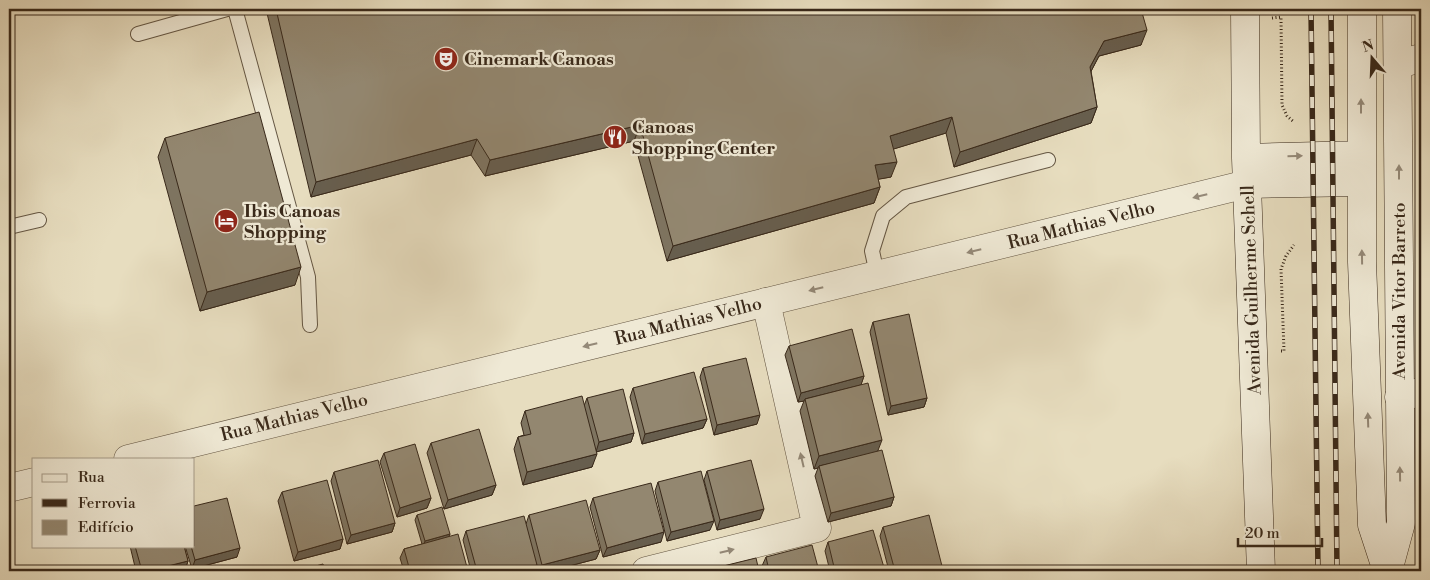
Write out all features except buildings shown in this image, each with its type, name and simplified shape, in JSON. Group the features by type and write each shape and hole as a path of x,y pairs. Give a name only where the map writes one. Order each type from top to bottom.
{"main road":[{"name":"Avenida Guilherme Schell","path":"1245,9 1247,171 1261,571"},
{"path":"1362,9 1362,262 1372,524 1387,571"},
{"name":"Avenida Vitor Barreto","path":"1387,571 1401,523 1410,394 1410,61 1397,9"},
{"path":"1247,171 1361,155"},
{"path":"1247,171 1361,182"},
{"name":"Rua Mathias Velho","path":"132,458 877,274 1247,171"},
{"path":"646,571 817,528 766,302"},
{"path":"9,488 32,482"}],"lane":[{"path":"138,34 228,9"},
{"path":"235,9 308,277 310,325"},
{"path":"877,274 872,252 883,216 906,196 1048,160"},
{"path":"9,228 39,220"}],"railway":[{"path":"1311,9 1318,571"},
{"path":"1331,9 1337,571"}],"place":[{"name":"Cinemark Canoas","path":"446,59"},
{"name":"Canoas Shopping Center","path":"615,137"},
{"name":"Ibis Canoas Shopping","path":"226,221"}]}
